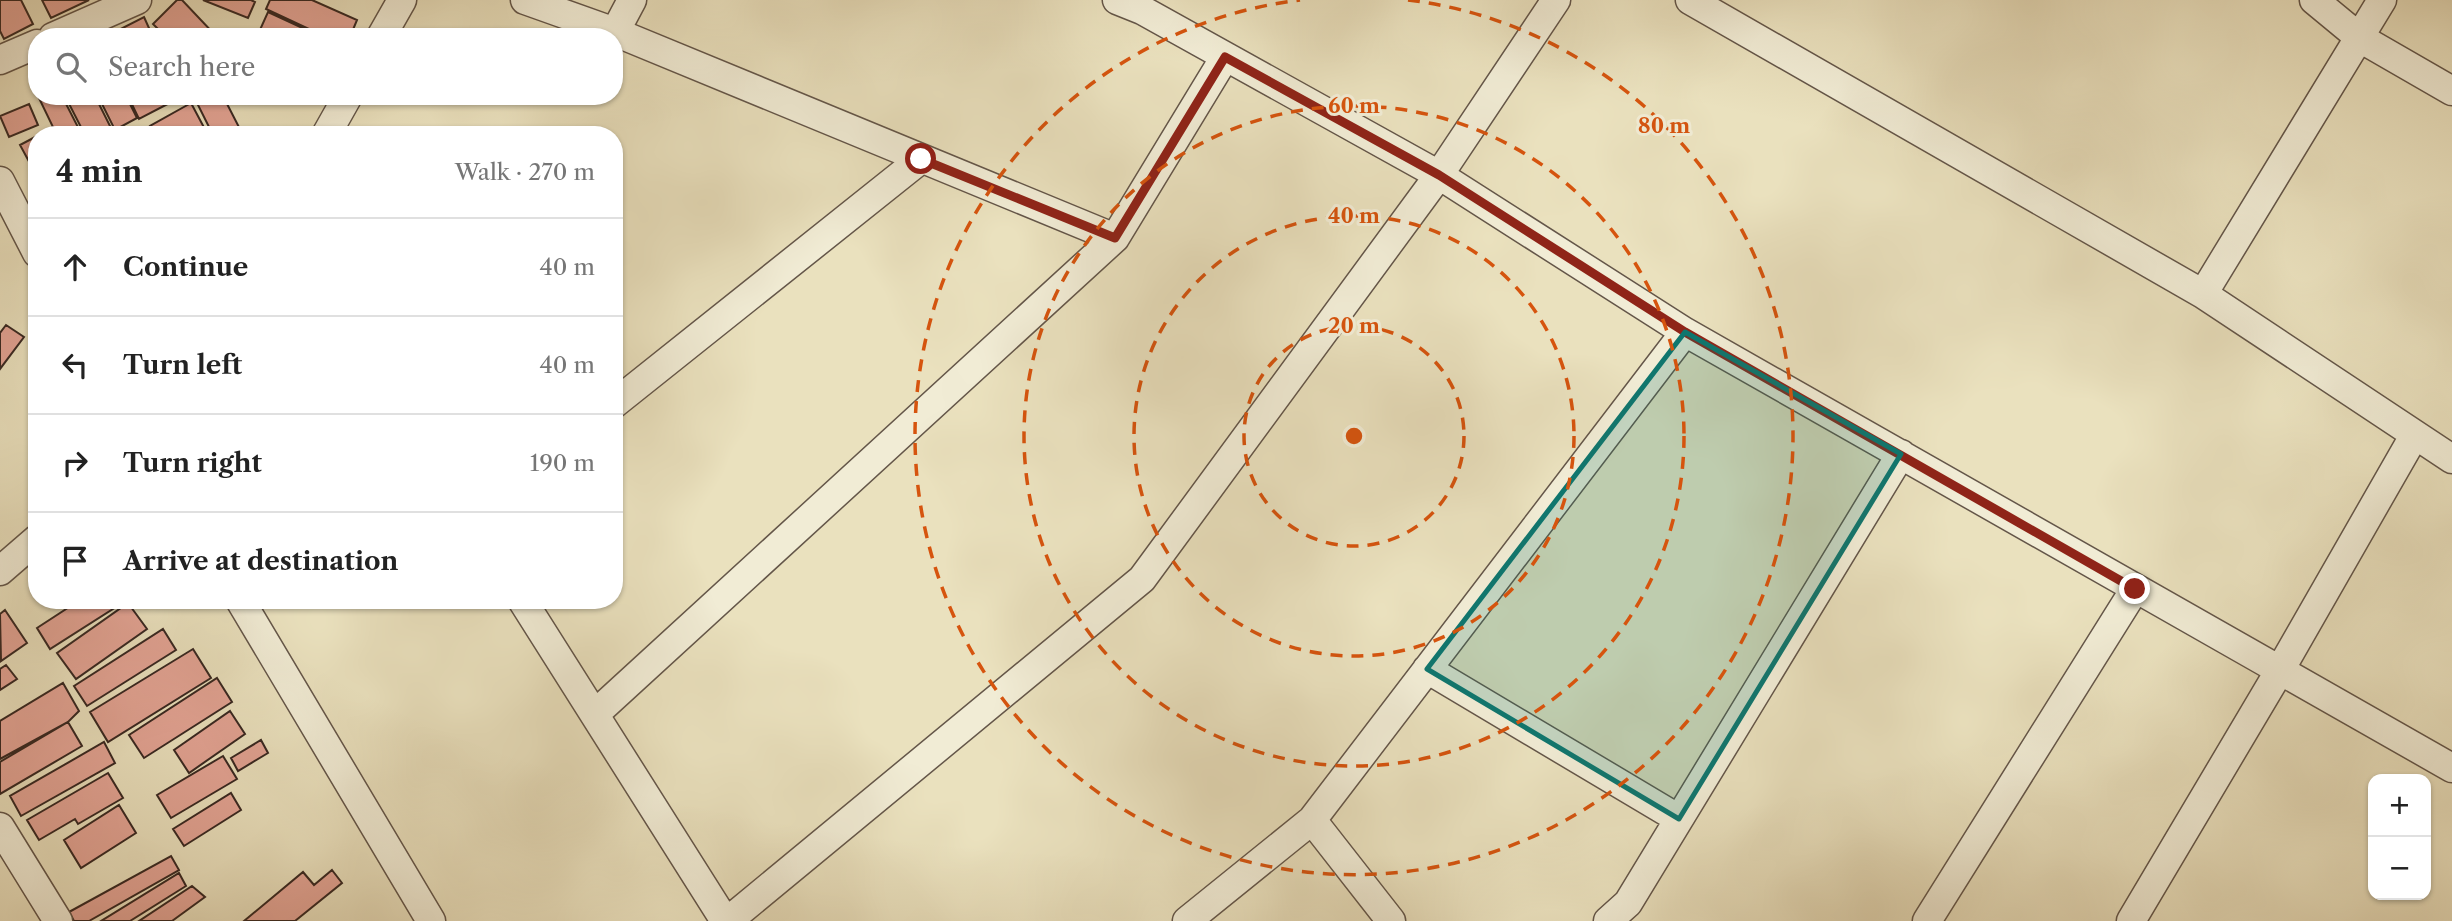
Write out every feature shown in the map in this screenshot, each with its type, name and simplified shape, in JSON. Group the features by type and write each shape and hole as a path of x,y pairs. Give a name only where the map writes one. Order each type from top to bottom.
{"street":[{"path":"73,28 137,0"},
{"path":"386,28 402,0"},
{"path":"525,0 604,28"},
{"path":"617,28 632,0"},
{"path":"528,609 727,921 1142,579 1439,175 1556,0"},
{"path":"1690,0 2203,294 2452,459"},
{"path":"2314,0 2360,38 2452,91"},
{"path":"2203,294 2382,0"},
{"path":"1135,3 1225,57 1439,175 1685,332 2452,768"},
{"path":"623,35 1115,238"},
{"path":"0,60 28,48"},
{"path":"595,714 1115,238 1225,57"},
{"path":"331,126 343,105"},
{"path":"623,397 921,159"},
{"path":"0,181 28,235"},
{"path":"1187,921 1312,820 1685,332"},
{"path":"2142,917 2414,436"},
{"path":"1608,921 1628,903 1901,454"},
{"path":"5,556 28,544"},
{"path":"1927,921 2135,589"},
{"path":"245,609 431,921"},
{"path":"1427,669 1678,819"},
{"path":"1312,820 1391,921"},
{"path":"0,827 58,921"}],"highlighted area":[{"path":"1685,332 1901,454 1679,819 1427,669"}],"building":[{"path":"0,0 21,0 33,24 4,39 0,31"},
{"path":"42,0 89,0 51,18"},
{"path":"177,0 182,0 208,28 157,28 153,24"},
{"path":"203,0 251,0 255,2 248,18"},
{"path":"270,0 312,0 357,20 354,28 307,28 266,9"},
{"path":"268,12 303,28 261,28"},
{"path":"144,17 149,28 123,28"},
{"path":"28,104 38,125 28,126 28,129 9,137 0,116"},
{"path":"42,105 67,105 77,126 53,126"},
{"path":"70,105 100,105 110,126 80,126"},
{"path":"102,105 130,105 137,118 122,126 113,126"},
{"path":"132,105 166,105 139,119"},
{"path":"192,105 203,126 150,126"},
{"path":"198,105 228,105 238,126 208,126"},
{"path":"28,141 28,160 20,145"},
{"path":"6,325 24,337 0,369 0,333"},
{"path":"66,609 113,609 50,649 37,628"},
{"path":"119,609 132,609 147,629 76,679 57,653"},
{"path":"5,610 27,643 1,661 0,614"},
{"path":"163,629 176,650 87,706 74,686"},
{"path":"193,649 211,678 108,742 90,712"},
{"path":"6,665 17,679 0,690 0,669"},
{"path":"217,678 232,702 144,758 129,735"},
{"path":"63,683 79,711 68,722 0,759 0,721"},
{"path":"230,711 245,734 189,773 174,750"},
{"path":"68,722 82,746 0,794 0,762"},
{"path":"261,740 268,753 238,771 231,758"},
{"path":"104,742 115,763 21,816 10,796"},
{"path":"223,756 237,779 171,818 157,795"},
{"path":"108,773 123,798 78,824 75,819 39,840 27,820"},
{"path":"231,793 241,810 184,846 173,829"},
{"path":"119,805 136,833 81,868 64,840"},
{"path":"171,856 179,870 89,921 74,921 69,912"},
{"path":"332,870 342,883 295,921 244,921 303,872 314,885"},
{"path":"179,873 186,886 130,921 101,921"},
{"path":"192,886 205,897 172,921 139,921"}],"route":[{"path":"921,159 1115,238 1225,57 1439,175 1685,332 2135,589"}]}
